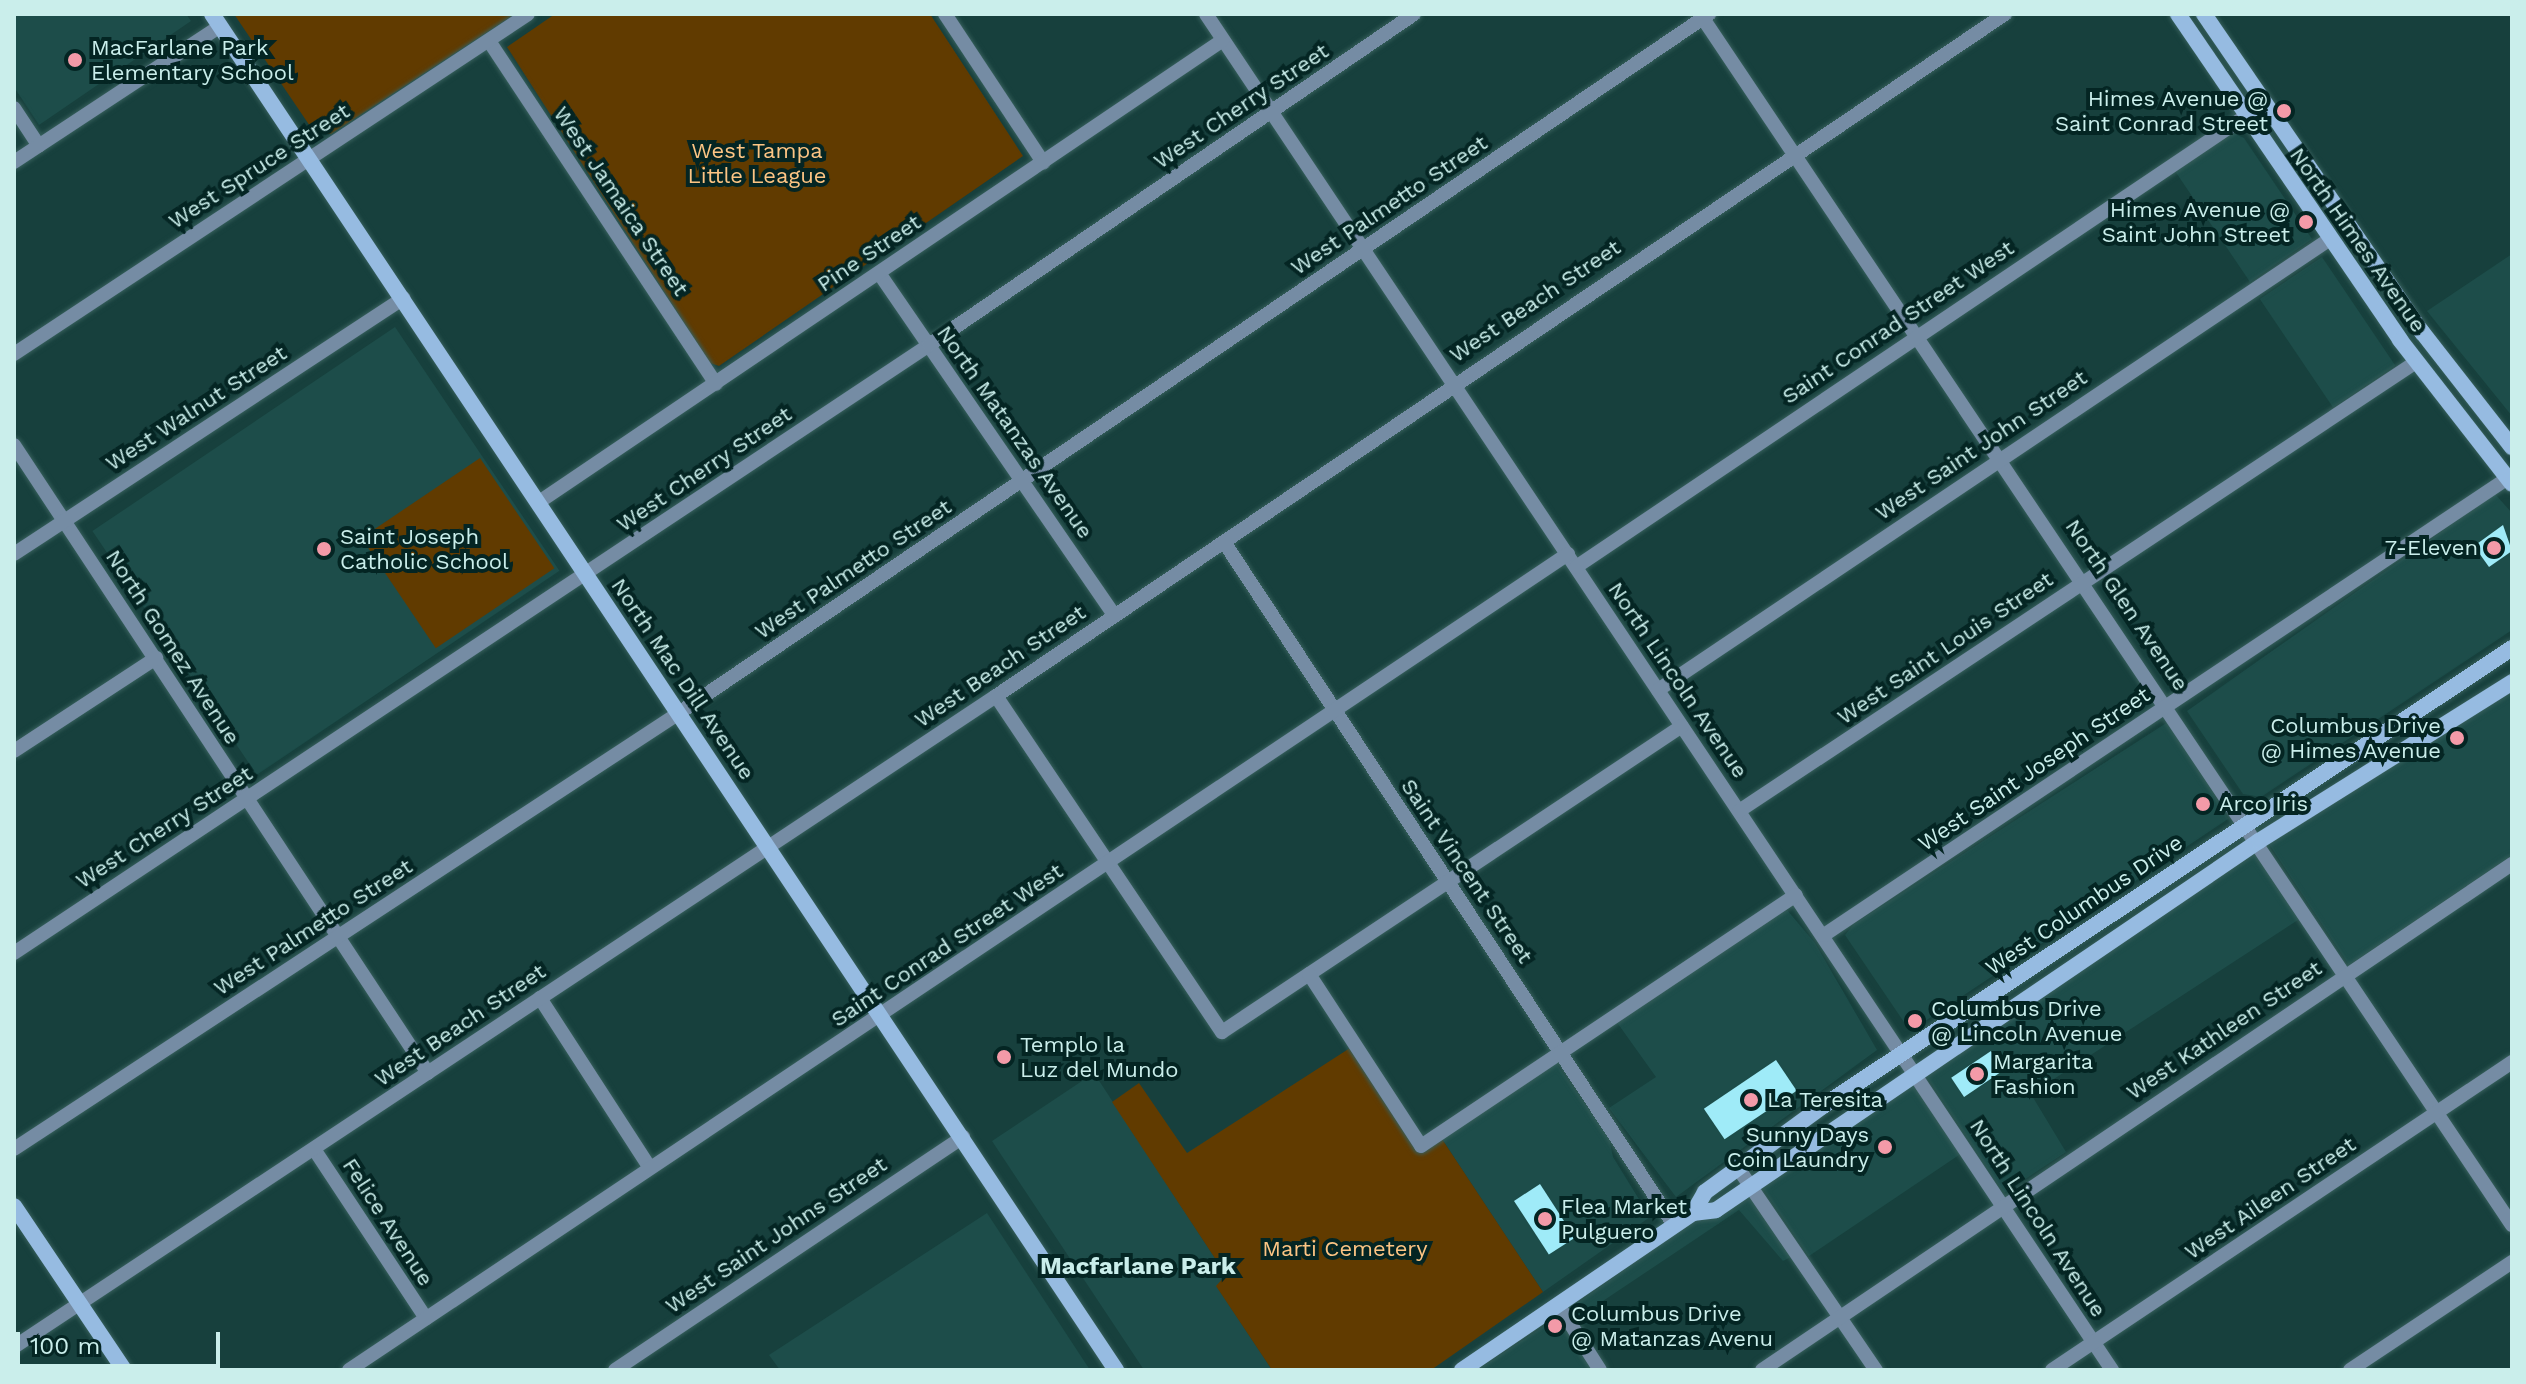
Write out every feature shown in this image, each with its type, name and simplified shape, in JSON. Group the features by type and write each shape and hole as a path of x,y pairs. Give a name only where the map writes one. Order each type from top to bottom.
{"street":[{"name":"West Spruce Street","path":"14,354 528,14"},
{"path":"945,14 1043,162"},
{"name":"North Lincoln Avenue","path":"1206,14 2112,1370"},
{"name":"West Cherry Street","path":"14,953 929,345 1414,14"},
{"name":"West Beach Street","path":"14,1347 996,696 1453,383 2005,14"},
{"name":"North Himes Avenue","path":"2178,14 2416,362 2510,481"},
{"name":"North Himes Avenue","path":"2204,14 2422,332 2512,447"},
{"name":"North Glen Avenue","path":"1704,15 2247,823 2512,1225"},
{"name":"West Palmetto Street","path":"14,1149 679,713 1704,15"},
{"path":"14,162 216,20"},
{"name":"North Mac Dill Avenue","path":"216,20 1116,1370"},
{"name":"Pine Street","path":"539,502 1223,40"},
{"name":"West Jamaica Street","path":"489,41 716,384"},
{"path":"14,108 39,146"},
{"name":"Saint Conrad Street West","path":"349,1370 1334,711 1919,334 2246,116"},
{"path":"2271,153 2324,212 2347,224"},
{"path":"2330,239 2355,248 2422,332"},
{"name":"West Saint John Street","path":"1658,690 2330,239"},
{"name":"North Matanzas Avenue","path":"879,273 1115,616"},
{"name":"West Walnut Street","path":"14,554 403,298"},
{"name":"West Saint Louis Street","path":"1739,811 2416,362"},
{"name":"North Gomez Avenue","path":"14,445 428,1073"},
{"name":"West Saint Joseph Street","path":"1824,935 2510,481"},
{"name":"Saint Vincent Street","path":"1224,542 1674,1225"},
{"name":"West Columbus Drive","path":"1693,1213 1705,1192 1903,1053 2512,648"},
{"path":"14,751 156,658"},
{"name":"West Columbus Drive","path":"1462,1370 1693,1213 1716,1210 1915,1071 2259,841 2512,682"},
{"path":"996,696 1222,1032 1682,726"},
{"name":"West Kathleen Street","path":"1762,1370 2002,1204 2512,864"},
{"path":"1309,974 1421,1146 1796,895"},
{"path":"540,998 650,1168"},
{"name":"West Aileen Street","path":"2052,1370 2512,1062"},
{"name":"West Saint Johns Street","path":"615,1370 963,1137"},
{"name":"Felice Avenue","path":"314,1149 426,1318"},
{"path":"1738,1168 1876,1370"},
{"path":"14,1206 124,1370"},
{"path":"2350,1370 2512,1262"},
{"path":"1559,1306 1600,1370"}],"shaded area":[{"name":"MacFarlane Park Elementary School","path":"14,14 186,14 191,21 39,125 14,87"},
{"path":"2233,133 2244,138 2312,239 2250,282 2175,171"},
{"path":"2512,254 2512,416 2427,311"},
{"path":"2322,257 2395,366 2333,408 2260,299"},
{"name":"Saint Joseph Catholic School","path":"395,327 559,571 257,775 92,531"},
{"path":"2495,494 2512,513 2512,630 2261,797 2243,794 2187,711"},
{"path":"2512,675 2512,855 2349,965 2263,835"},
{"path":"2171,720 2228,819 1910,1031 1845,935 1854,924"},
{"path":"2251,842 2301,918 2031,1094 2066,1152 2004,1193 1919,1065"},
{"path":"1787,910 1815,943 1877,1050 1676,1197 1609,1108 1656,1077 1616,1021"},
{"path":"1555,1062 1609,1138 1613,1157 1650,1217 1543,1292 1442,1139"},
{"path":"1094,1073 1226,1275 1217,1287 1272,1370 1144,1370 992,1141"},
{"path":"1907,1073 1961,1153 1809,1256 1754,1176"},
{"path":"1744,1185 1791,1257 1783,1261 1739,1210 1576,1319 1569,1309"},
{"path":"987,1213 1090,1370 780,1370 769,1355"},
{"path":"1558,1317 1592,1370 1477,1370"}],"green space":[{"path":"234,14 515,14 331,134 314,132"},
{"name":"West Tampa Little League","path":"555,14 930,14 1023,156 719,366 710,363 507,47"},
{"path":"480,458 554,568 436,648 361,538"},
{"name":"Marti Cemetery","path":"1350,1048 1420,1153 1442,1139 1543,1292 1431,1370 1272,1370 1216,1286 1226,1275 1112,1102 1139,1083 1187,1153"}],"building":[{"name":"7-Eleven","path":"2503,525 2512,551 2489,567 2474,546"},
{"name":"Margarita Fashion","path":"1991,1051 2004,1070 1964,1097 1951,1078"},
{"name":"La Teresita","path":"1776,1060 1797,1091 1725,1139 1704,1109"},
{"name":"Flea Market Pulguero","path":"1540,1184 1575,1238 1549,1255 1514,1201"}],"place":[{"name":"MacFarlane Park Elementary School","path":"75,60"},
{"name":"Himes Avenue @ Saint Conrad Street","path":"2284,111"},
{"name":"Himes Avenue @ Saint John Street","path":"2306,222"},
{"name":"7-Eleven","path":"2494,548"},
{"name":"Saint Joseph Catholic School","path":"324,549"},
{"name":"Columbus Drive @ Himes Avenue","path":"2457,738"},
{"name":"Arco Iris","path":"2203,804"},
{"name":"Columbus Drive @ Lincoln Avenue","path":"1915,1021"},
{"name":"Templo la Luz del Mundo","path":"1004,1057"},
{"name":"Margarita Fashion","path":"1977,1074"},
{"name":"La Teresita","path":"1751,1100"},
{"name":"Sunny Days Coin Laundry","path":"1885,1147"},
{"name":"Flea Market Pulguero","path":"1545,1219"},
{"name":"Columbus Drive @ Matanzas Avenu","path":"1555,1326"}],"district":[{"name":"Macfarlane Park","path":"1138,1267"}]}
